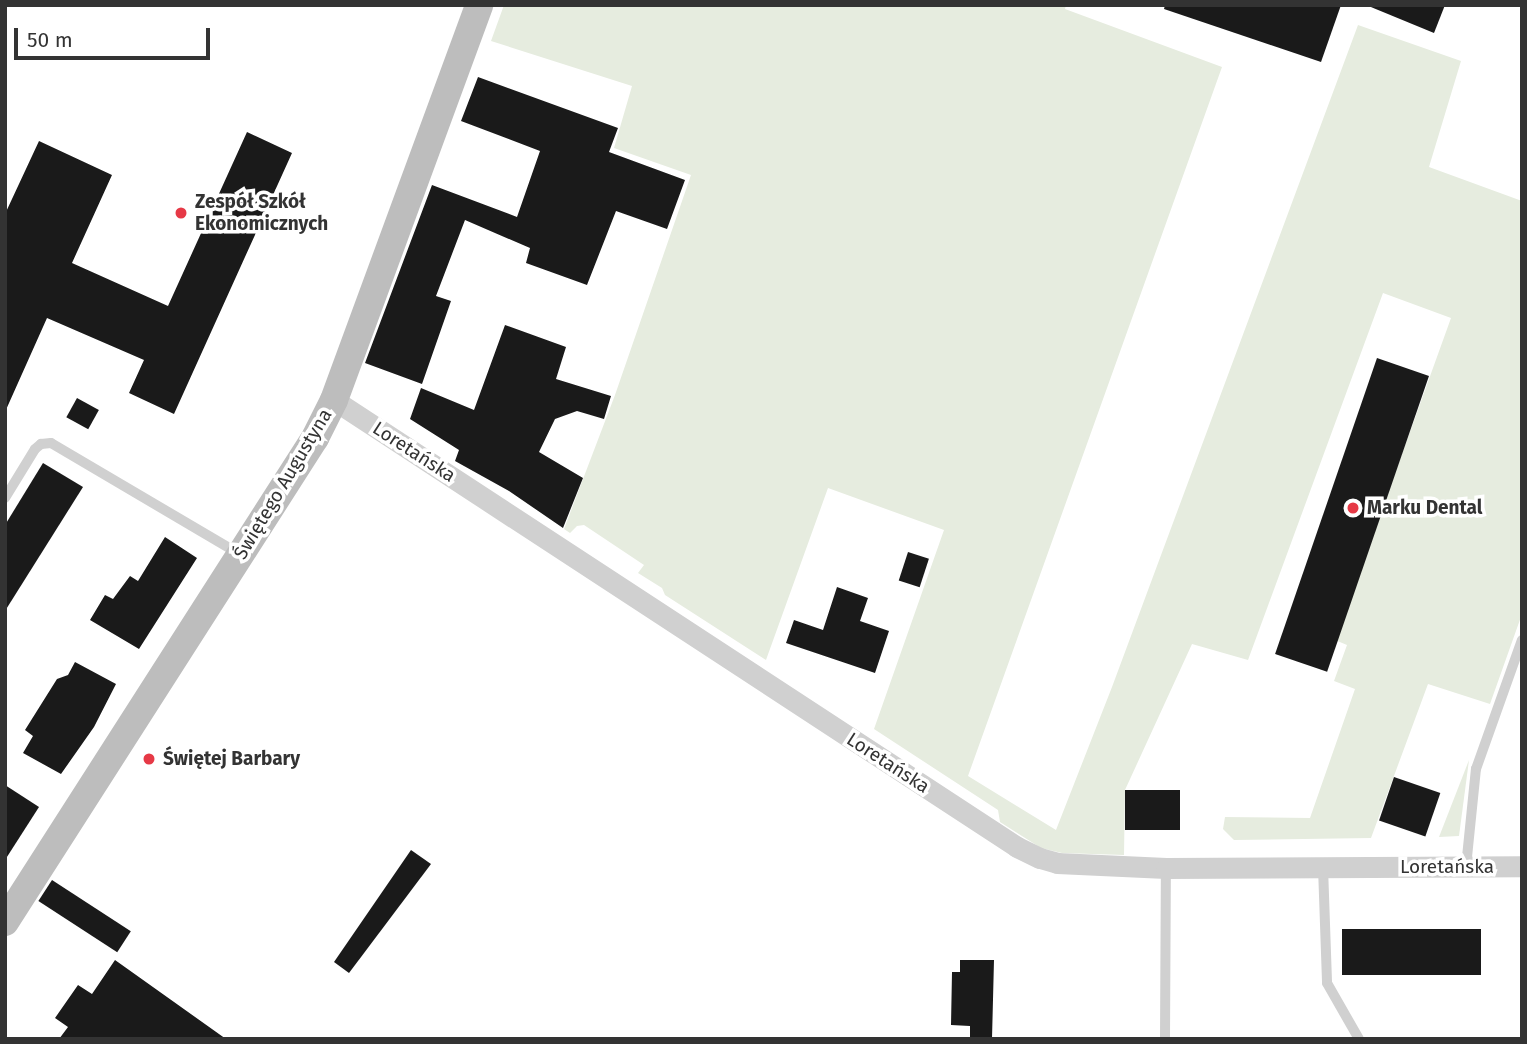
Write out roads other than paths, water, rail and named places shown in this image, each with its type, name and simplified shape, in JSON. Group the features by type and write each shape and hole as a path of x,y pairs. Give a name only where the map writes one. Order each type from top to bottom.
{"street":[{"name":"Świętego Augustyna","path":"5,922 315,438 334,400 479,5"},
{"name":"Loretańska","path":"334,400 1017,847 1057,863 1166,868 1522,866"}],"lane":[{"path":"5,498 35,449 41,444 51,443 241,554"},
{"path":"1466,867 1476,769 1522,640"},
{"path":"1323,867 1327,983 1359,1039"},
{"path":"1166,868 1166,1039"}],"place":[{"name":"Zespół Szkół Ekonomicznych","path":"181,213"},
{"name":"Marku Dental","path":"1353,508"},
{"name":"Świętej Barbary","path":"149,759"}]}
